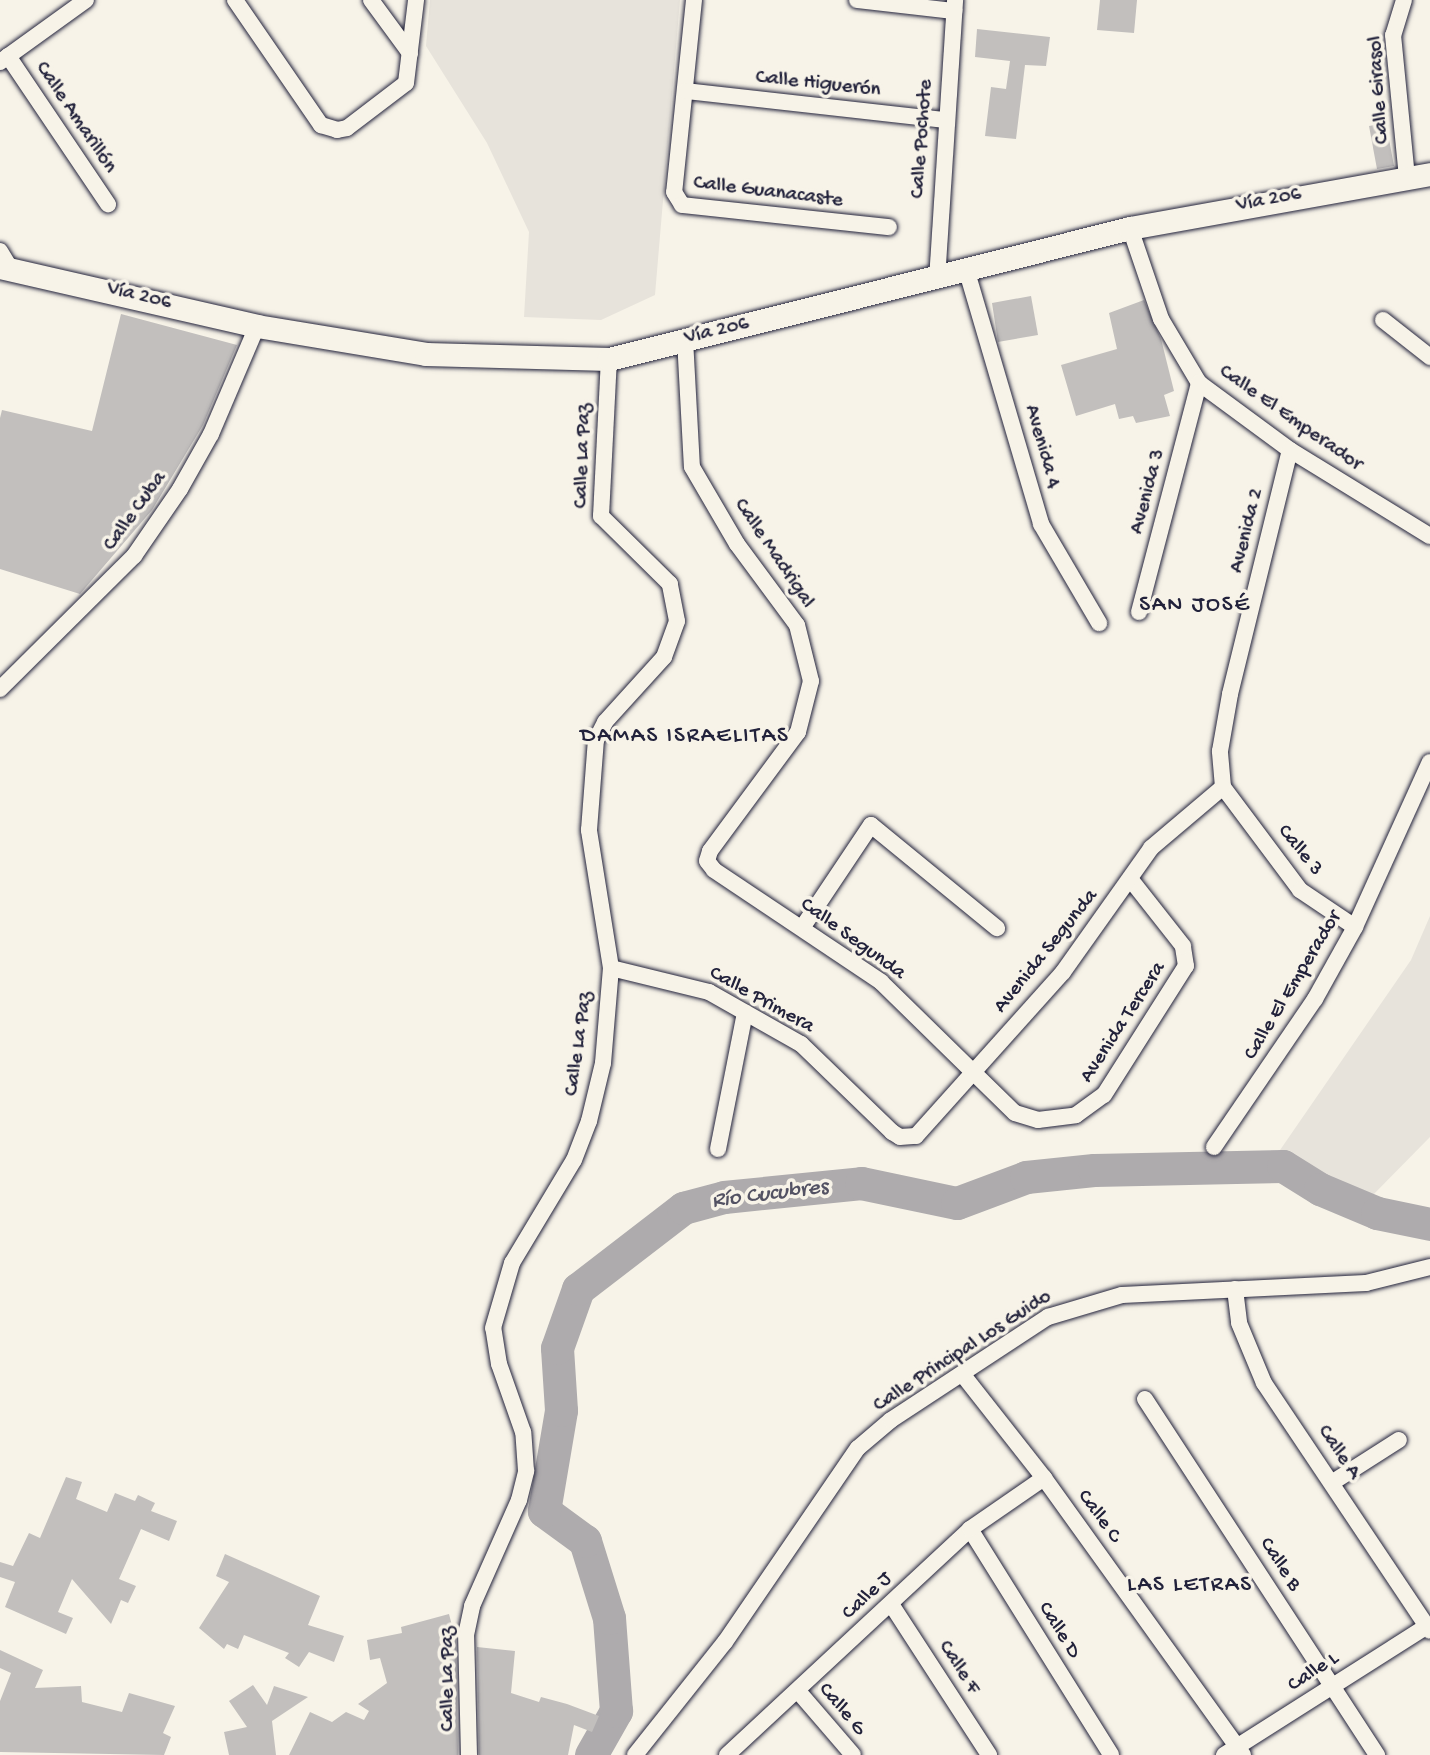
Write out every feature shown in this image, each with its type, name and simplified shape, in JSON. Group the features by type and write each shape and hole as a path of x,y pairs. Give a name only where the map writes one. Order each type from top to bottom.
{"main road":[{"name":"Vía 206","path":"3,261 257,326 426,354 609,359 937,280 1129,228 1430,174"}],"street":[{"path":"4,59 86,0"},
{"path":"235,0 327,128 347,128 398,92 410,71 416,0"},
{"path":"371,0 410,53"},
{"name":"Calle Guanacaste","path":"694,0 687,91 674,192 682,205 889,227"},
{"path":"857,0 954,5"},
{"name":"Calle Girasol","path":"1404,0 1394,35 1407,178"},
{"name":"Calle Pochote","path":"937,280 944,120 954,5"},
{"name":"Calle Amarillón","path":"4,59 108,204"},
{"name":"Calle Higuerón","path":"687,91 944,120"},
{"name":"Calle El Emperador","path":"1129,228 1161,319 1199,383 1290,450 1430,535"},
{"name":"Avenida 4","path":"967,272 1041,524 1099,623"},
{"path":"1383,320 1430,356"},
{"name":"Calle Cuba","path":"0,689 134,556 180,489 211,434 257,326"},
{"name":"Calle Madrigal","path":"685,340 692,467 737,544 797,625 811,681 798,732 710,850"},
{"name":"Calle La Paz","path":"469,1755 466,1635 472,1606 519,1500 526,1471 523,1432 499,1364 493,1328 512,1263 550,1205 589,1122 603,1063 611,968 589,831 596,740 606,722 664,657 677,621 670,584 601,516 609,359"},
{"name":"Avenida 3","path":"1139,612 1199,383"},
{"name":"Avenida 2","path":"1223,787 1220,751 1230,694 1290,450"},
{"name":"Calle El Emperador","path":"1214,1147 1270,1070 1355,927 1430,762"},
{"name":"Avenida Segunda","path":"900,1137 916,1136 1063,972 1131,880 1151,848 1223,787"},
{"name":"Calle 3","path":"1223,787 1300,890 1355,927"},
{"path":"802,928 871,825 997,928"},
{"name":"Calle Segunda","path":"710,850 707,861 714,870 881,982 971,1073"},
{"name":"Avenida Tercera","path":"971,1073 1015,1113 1038,1120 1076,1115 1104,1095 1188,957 1131,880"},
{"name":"Calle Primera","path":"611,968 690,985 801,1044 900,1137"},
{"path":"718,1149 745,1013"},
{"name":"Calle Principal Los Guido","path":"635,1755 733,1631 859,1448 891,1420 1048,1317 1086,1302 1122,1295 1366,1283 1430,1267"},
{"name":"Calle A","path":"1235,1289 1239,1324 1264,1383 1333,1482 1428,1629"},
{"name":"Calle C","path":"963,1375 1044,1478 1235,1752"},
{"name":"Calle B","path":"1145,1399 1377,1755"},
{"path":"1333,1482 1399,1440"},
{"name":"Calle J","path":"727,1755 970,1529 1044,1478"},
{"name":"Calle D","path":"970,1529 1111,1755"},
{"name":"Calle F","path":"891,1604 989,1755"},
{"name":"Calle L","path":"1235,1752 1333,1685 1428,1629"},
{"name":"Calle G","path":"798,1691 853,1755"}],"shaded area":[{"path":"430,0 680,0 655,295 601,320 524,317 529,232 487,143 426,46"},
{"path":"1430,916 1430,1137 1370,1198 1278,1153 1411,960"}],"building":[{"path":"1100,0 1137,0 1134,33 1097,30"},
{"path":"977,29 1050,37 1046,66 1025,65 1016,139 985,136 991,87 1006,89 1010,61 975,57"},
{"path":"1386,123 1394,166 1377,169 1369,126"},
{"path":"1031,296 1038,335 998,342 992,303"},
{"path":"1144,300 1161,339 1174,391 1164,395 1170,416 1136,423 1133,416 1119,419 1115,404 1076,416 1061,365 1117,349 1109,313"},
{"path":"121,314 237,345 203,425 152,510 80,594 0,569 0,418 2,410 92,431"},
{"path":"66,1477 82,1482 76,1499 107,1512 115,1493 135,1501 138,1495 155,1503 151,1511 177,1521 169,1541 141,1529 119,1579 136,1586 128,1603 121,1600 111,1624 72,1579 58,1612 73,1618 66,1634 5,1607 15,1582 0,1577 0,1562 13,1566 29,1533 40,1538"},
{"path":"225,1554 320,1596 308,1625 344,1636 334,1662 309,1652 299,1667 285,1658 289,1653 244,1635 238,1649 227,1644 224,1649 199,1628 229,1582 216,1576"},
{"path":"449,1614 456,1641 458,1755 289,1755 310,1712 332,1722 346,1712 364,1720 369,1711 358,1704 387,1683 380,1658 370,1660 367,1640 402,1633 401,1627"},
{"path":"477,1647 515,1651 511,1693 539,1702 541,1697 599,1716 592,1732 574,1725 568,1755 479,1755"},
{"path":"0,1650 43,1670 35,1688 81,1686 82,1702 122,1712 129,1693 175,1706 163,1733 171,1737 164,1755 0,1752 0,1701 11,1673 0,1668"},
{"path":"253,1685 267,1705 274,1686 308,1697 272,1721 276,1755 229,1755 224,1732 247,1727 229,1701"}],"waterway":[{"name":"Río Cucubres","path":"591,1755 616,1711 609,1618 585,1541 544,1511 561,1410 557,1348 578,1289 683,1208 724,1197 861,1183 957,1203 1026,1177 1094,1170 1283,1166 1320,1189 1377,1213 1430,1224"}],"district":[{"name":"SAN JOSÉ","path":"1195,606"},
{"name":"DAMAS ISRAELITAS","path":"685,737"},
{"name":"LAS LETRAS","path":"1190,1586"}]}
